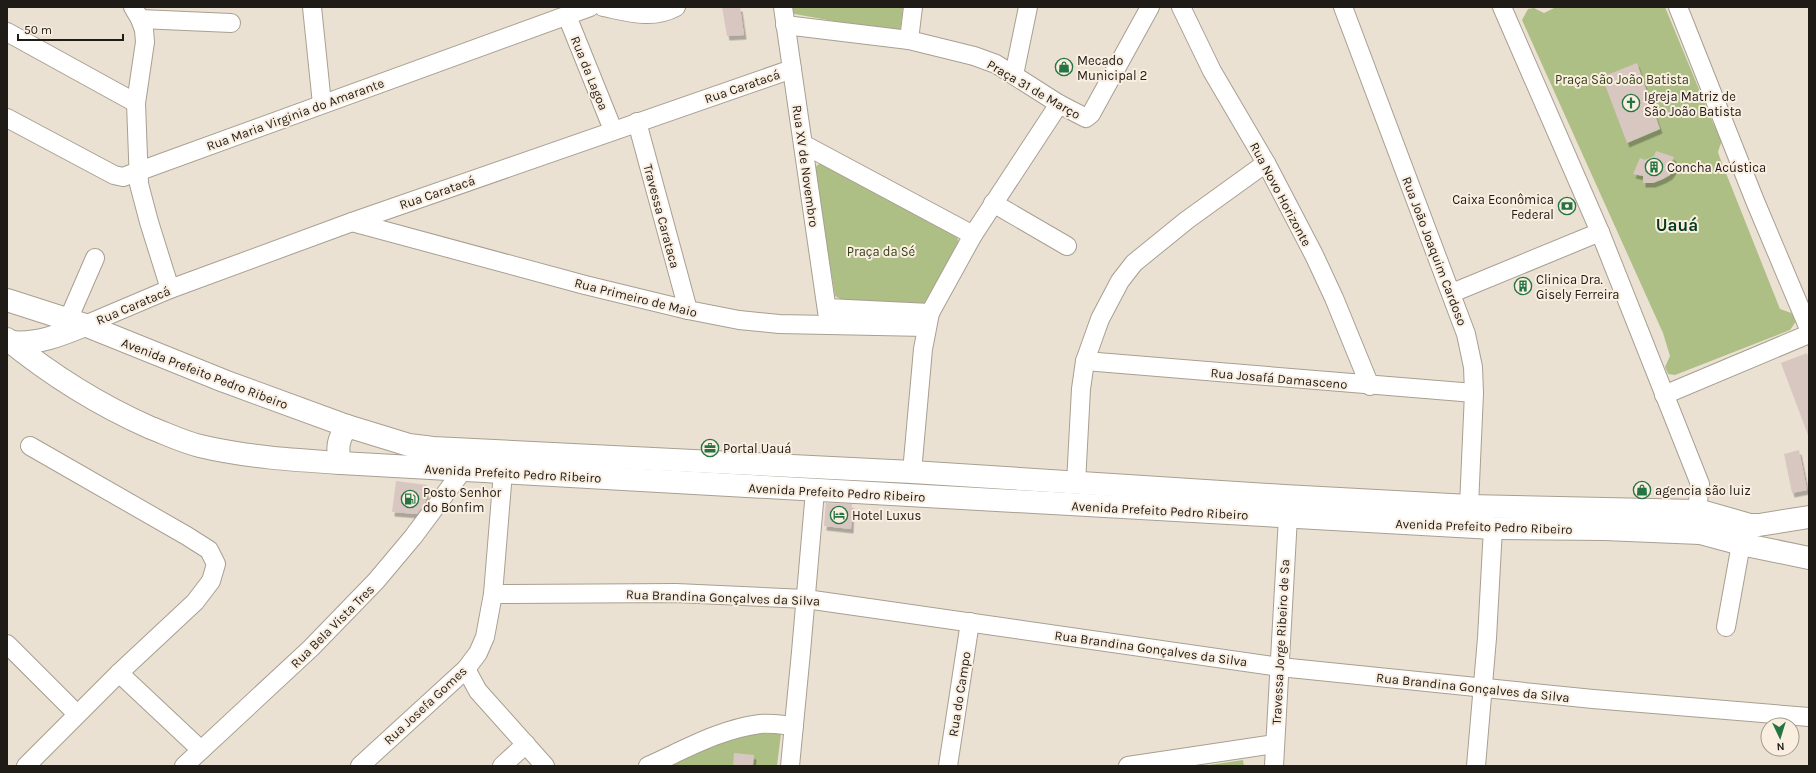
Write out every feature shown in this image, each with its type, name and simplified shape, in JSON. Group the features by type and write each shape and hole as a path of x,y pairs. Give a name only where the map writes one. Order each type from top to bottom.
{"main road":[{"name":"Avenida Prefeito Pedro Ribeiro","path":"9,302 77,322 224,381 347,426 409,444 432,448 463,460 503,472 815,491 1075,504 1288,507 1493,506 1699,511 1750,525 1759,525 1809,517"},
{"path":"9,341 26,342 44,340 77,322"},
{"name":"Avenida Prefeito Pedro Ribeiro","path":"9,341 35,362 78,390 125,416 165,434 199,446 254,456 341,463 463,460 816,468 912,472 1076,483 1469,527 1604,529 1698,533 1742,544"},
{"path":"341,463 338,456 338,443 347,426"},
{"path":"815,491 816,468"},
{"path":"911,496 912,472"},
{"path":"1075,504 1076,483"},
{"path":"1469,506 1469,527"},
{"path":"1493,506 1493,528"},
{"path":"1698,533 1689,526 1689,518 1693,513 1699,511"},
{"path":"1742,544 1809,558"}],"street":[{"path":"312,7 322,104"},
{"name":"Rua Maria Virginia do Amarante","path":"7,118 114,175 123,177 590,7"},
{"path":"603,7 644,15 668,11 676,7"},
{"name":"Rua XV de Novembro","path":"782,7 804,144 828,316"},
{"path":"909,40 913,7"},
{"path":"1014,75 1028,7"},
{"name":"Praça 31 de Março","path":"785,25 909,40 974,56 996,64 1082,118 1089,117 1150,7"},
{"name":"Rua Novo Horizonte","path":"1181,7 1212,71 1266,164 1317,262 1370,386"},
{"name":"Rua João Joaquim Cardoso","path":"1343,7 1452,293 1466,334 1473,367 1474,393 1469,506"},
{"path":"1678,7 1755,201 1809,329"},
{"path":"1509,9 1640,329 1664,395 1700,484 1699,511"},
{"path":"136,13 231,23"},
{"path":"136,13 144,30 145,42 136,103 137,172 142,200 170,289"},
{"name":"Rua da Lagoa","path":"567,16 613,130"},
{"path":"7,32 136,103"},
{"name":"Rua Caratacá","path":"77,322 352,222 792,68"},
{"path":"912,472 928,320 973,235 1059,104"},
{"name":"Travessa Carataca","path":"637,122 688,310"},
{"path":"804,144 973,235"},
{"path":"1076,483 1080,389 1085,362 1100,319 1120,281 1134,263 1186,220 1266,164"},
{"path":"993,203 1067,246"},
{"name":"Rua Primeiro de Maio","path":"352,222 585,285 688,310 739,320 780,324 828,316 928,320"},
{"path":"1452,293 1600,232"},
{"path":"77,322 95,258"},
{"path":"1664,395 1809,334"},
{"name":"Rua Josafá Damasceno","path":"1085,362 1370,386 1474,393"},
{"path":"26,766 119,673 195,602 211,581 216,564 209,550 187,536 30,446"},
{"name":"Rua Bela Vista Tres","path":"184,766 311,648 376,582 413,538 463,460"},
{"name":"Rua Josefa Gomes","path":"360,766 466,669 478,653 485,637 494,594 503,472"},
{"path":"790,766 815,491"},
{"name":"Travessa Jorge Ribeiro de Sa","path":"1274,766 1288,507"},
{"path":"1476,766 1481,688 1487,638 1493,528"},
{"path":"1726,627 1742,544"},
{"name":"Rua Brandina Gonçalves da Silva","path":"494,594 676,593 806,599 1280,667 1481,688 1809,717"},
{"name":"Rua do Campo","path":"948,766 970,622"},
{"path":"7,644 77,714"},
{"path":"466,669 478,691 545,766"},
{"path":"119,673 201,750"},
{"path":"648,766 707,739 732,730 761,724 794,726"},
{"path":"502,766 526,744"},
{"path":"1128,766 1274,744"}],"green space":[{"path":"790,7 903,7 900,33 789,13"},
{"name":"Praça São João Batista","path":"1556,7 1665,7 1713,123 1722,140 1718,152 1720,158 1780,309 1794,314 1797,320 1790,330 1675,375 1668,374 1665,367 1670,356 1663,333 1522,20 1528,9 1534,8 1544,13"},
{"name":"Praça da Sé","path":"819,164 824,164 955,230 959,243 924,304 847,303 835,296 814,168"},
{"path":"740,734 781,734 777,766 667,766"},
{"path":"1243,760 1244,766 1203,766"}],"building":[{"path":"722,7 740,7 744,35 727,36"},
{"name":"Igreja Matriz de São João Batista","path":"1637,63 1660,129 1627,143 1602,77"},
{"name":"Concha Acústica","path":"1656,151 1674,157 1670,165 1675,168 1670,175 1663,179 1653,183 1643,183 1643,176 1633,174 1640,158 1645,160 1654,156"},
{"path":"1807,353 1809,359 1808,435 1781,363"},
{"path":"1799,450 1807,490 1792,493 1784,454"},
{"name":"Posto Senhor do Bonfim","path":"396,481 427,485 425,503 417,514 392,512"},
{"name":"Hotel Luxus","path":"826,503 852,504 851,529 824,526"},
{"path":"734,753 754,755 753,766 733,766"}],"place":[{"name":"Mecado Municipal 2","path":"1064,67"},
{"name":"Igreja Matriz de São João Batista","path":"1631,103"},
{"name":"Concha Acústica","path":"1654,167"},
{"name":"Caixa Econômica Federal","path":"1567,206"},
{"name":"Clinica Dra. Gisely Ferreira","path":"1523,286"},
{"name":"Portal Uauá","path":"710,448"},
{"name":"agencia são luiz","path":"1642,490"},
{"name":"Posto Senhor do Bonfim","path":"410,499"},
{"name":"Hotel Luxus","path":"839,515"}],"district":[{"name":"Uauá","path":"1677,225"}]}
